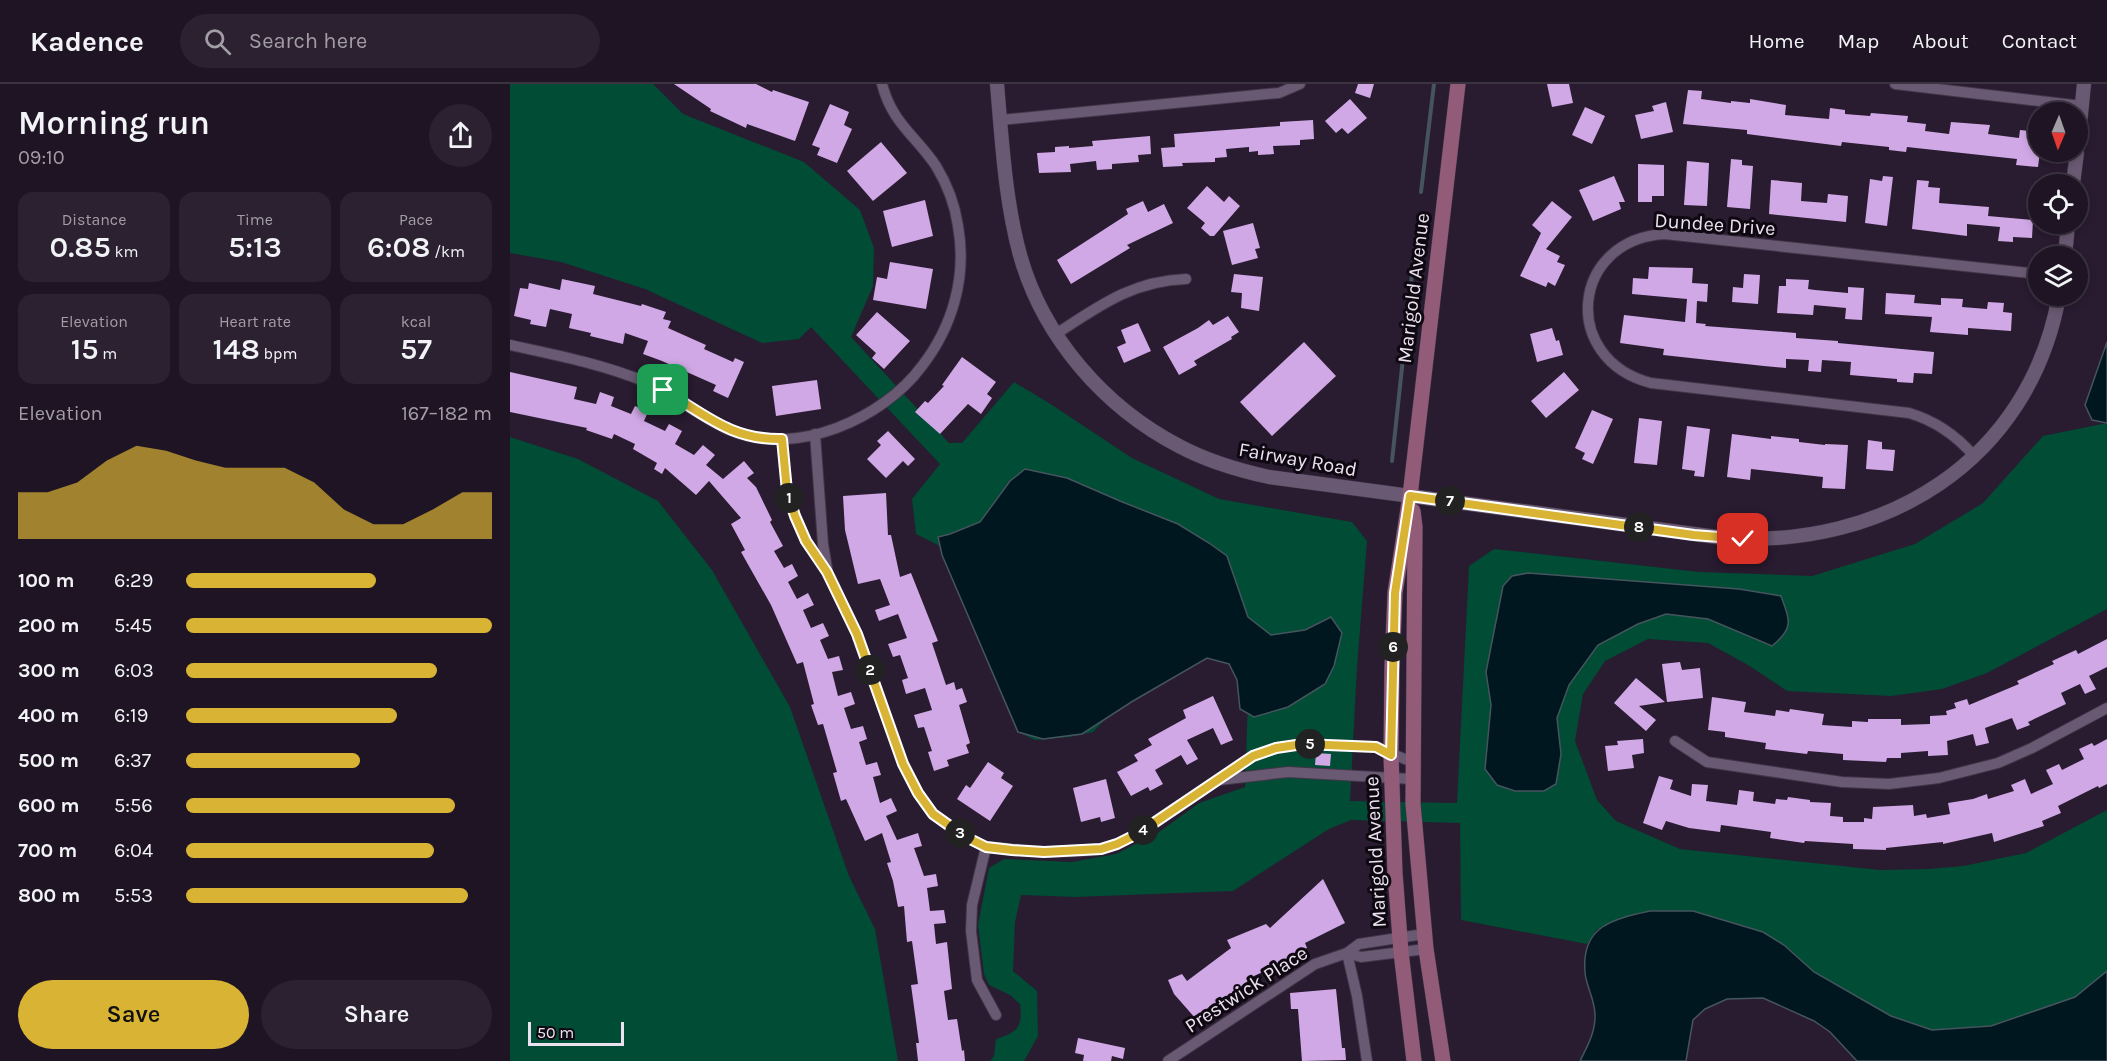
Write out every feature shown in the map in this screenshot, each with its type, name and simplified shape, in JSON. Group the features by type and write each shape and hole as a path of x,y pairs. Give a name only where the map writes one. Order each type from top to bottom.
{"main road":[{"name":"Marigold Avenue","path":"1414,1061 1401,944 1391,778 1395,593 1410,496 1458,84"},
{"name":"Marigold Avenue","path":"1410,496 1415,527 1412,779 1425,942 1443,1061"}],"street":[{"path":"510,345 611,369 663,390 730,430 761,438 782,439 815,434 838,428 868,413 908,382 920,370 937,345 956,301 961,257 955,209 943,178 936,166 897,120 882,84"},
{"name":"Fairway Road","path":"997,84 1009,204 1018,247 1031,285 1056,334 1089,377 1123,409 1161,436 1195,454 1227,466 1269,477 1694,535 1781,539 1839,530 1877,517 1929,490 1974,456 2007,419 2029,385 2046,347 2056,306"},
{"path":"1000,120 1267,94 1285,91 1300,84"},
{"path":"1895,84 2048,102"},
{"path":"2082,102 2084,84"},
{"name":"Dundee Drive","path":"1974,456 1952,433 1909,413 1651,383 1632,377 1609,361 1593,337 1587,318 1592,284 1603,263 1621,247 1642,237 1665,234 2028,273"},
{"path":"1056,334 1132,289 1165,280 1186,279"},
{"path":"815,434 827,572"},
{"path":"782,439 787,491 795,516 806,541 827,572 857,634 903,764 918,793 933,814 964,836 986,847 1044,852 1091,850 1117,844 1139,833 1253,756 1276,748 1303,744 1376,747 1412,762"},
{"path":"1675,741 1707,762 1842,782 1889,784 1939,778 1998,763 2032,748 2107,708"},
{"path":"1215,781 1288,772 1412,779"},
{"path":"986,847 972,905 971,931 977,980 996,1015"},
{"name":"Prestwick Place","path":"1168,1061 1315,964 1347,953 1359,944 1425,942"},
{"path":"1347,953 1357,996 1367,1061"}],"green space":[{"path":"510,84 653,84 683,114 804,162 860,210 874,248 873,286 851,337 949,443 962,443 1014,382 1132,458 1219,499 1352,522 1367,541 1350,801 1457,803 1469,566 1494,549 1699,572 1812,576 1915,544 1983,503 2043,436 2107,423 2107,609 1987,673 1942,689 1891,696 1787,691 1748,665 1708,643 1648,639 1605,661 1583,694 1575,741 1597,800 1616,821 1680,849 1880,870 1963,866 2026,853 2107,810 2107,971 2075,997 1991,1026 1932,1030 1891,1016 1814,972 1784,945 1597,929 1587,944 1461,920 1460,823 1351,820 1329,829 1233,891 1075,897 1021,895 1015,922 1013,971 1037,991 1038,1036 1024,1061 990,1061 994,1056 996,1039 1017,1028 1021,1012 1020,1004 1010,995 989,985 984,974 978,925 989,868 1004,859 1072,862 1116,854 1159,832 1199,803 1245,787 1248,700 1242,665 1214,655 1178,668 1123,701 1093,732 1070,737 1035,740 1018,732 949,571 948,550 916,534 912,499 940,464 811,327 799,339 762,343 645,289 561,262 510,253"},
{"path":"510,437 578,459 658,501 712,570 790,707 849,876 875,929 898,1061 510,1061"}],"water":[{"path":"2107,342 2107,423 2092,420 2085,405"},
{"path":"1025,469 1067,478 1178,524 1209,543 1227,556 1248,617 1271,635 1305,630 1331,617 1342,633 1334,666 1325,684 1288,707 1254,717 1240,709 1237,680 1229,664 1207,658 1082,734 1043,739 1018,732 942,555 938,537 980,522 1010,481"},
{"path":"1528,573 1739,589 1781,596 1788,618 1787,629 1772,646 1708,619 1666,614 1638,624 1598,645 1569,685 1557,718 1561,754 1556,784 1544,791 1515,791 1497,785 1485,769 1491,705 1486,672 1503,586 1512,576"},
{"path":"1650,911 1693,911 1763,932 1784,945 1814,972 1891,1016 1932,1030 1991,1026 2075,997 2107,971 2107,1061 1857,1061 1830,1032 1814,1021 1763,998 1727,999 1705,1009 1693,1020 1686,1061 1580,1061 1595,1023 1594,1005 1585,972 1588,944 1602,927 1624,917"}],"building":[{"path":"674,84 756,84 772,92 773,90 809,102 795,141 747,124 746,128 710,111 711,109"},
{"path":"1358,84 1374,84 1370,98 1355,93"},
{"path":"1547,84 1569,84 1573,103 1552,107"},
{"path":"1688,90 1702,91 1701,99 1750,103 1750,99 1786,105 1785,115 1829,119 1830,108 1845,110 1845,114 1870,116 1871,113 1908,116 1907,122 1926,124 1925,131 1949,134 1951,122 1990,125 1988,134 2019,138 2020,130 2028,131 2028,162 2039,162 2038,167 2016,165 2017,159 1907,147 1906,152 1889,150 1889,147 1842,142 1841,146 1747,134 1747,130 1683,124"},
{"path":"1350,99 1367,118 1348,134 1342,128 1336,133 1325,121"},
{"path":"1666,102 1673,132 1641,139 1635,115 1654,111 1652,106"},
{"path":"830,104 849,112 844,125 852,129 837,163 817,155 820,148 812,145"},
{"path":"1585,107 1605,116 1592,144 1572,135"},
{"path":"1313,120 1314,139 1300,140 1300,145 1273,146 1274,154 1258,155 1258,151 1249,152 1249,147 1226,149 1227,157 1215,158 1215,162 1182,163 1183,166 1163,167 1161,148 1175,147 1174,134 1280,126 1280,122"},
{"path":"1150,136 1151,154 1138,155 1139,162 1112,164 1112,169 1097,170 1096,161 1070,164 1071,172 1039,173 1037,153 1055,152 1055,147 1093,146 1092,141"},
{"path":"881,142 907,173 873,201 847,171"},
{"path":"1731,159 1742,160 1742,165 1753,166 1750,209 1727,207"},
{"path":"1687,161 1709,163 1707,206 1684,205"},
{"path":"1638,164 1664,165 1664,196 1652,196 1652,202 1638,202"},
{"path":"1614,176 1625,202 1619,202 1621,209 1593,221 1579,190"},
{"path":"1883,176 1893,177 1887,226 1865,223 1870,179 1882,181"},
{"path":"1771,180 1802,183 1801,201 1827,203 1828,194 1848,196 1846,222 1769,214"},
{"path":"1917,180 1929,181 1928,187 1940,188 1939,203 1989,207 1988,216 2028,220 2028,234 2032,234 2032,238 2013,237 2013,242 1998,241 2000,227 1967,224 1967,236 1912,229"},
{"path":"1207,186 1224,202 1229,196 1240,206 1214,236 1210,236 1201,228 1205,223 1187,208"},
{"path":"925,200 933,236 892,247 883,211"},
{"path":"1143,201 1148,212 1164,204 1173,223 1127,245 1130,248 1071,284 1057,260 1128,214 1126,209"},
{"path":"1552,201 1572,217 1546,249 1560,256 1557,262 1565,265 1555,286 1548,282 1546,287 1520,276 1541,233 1532,225"},
{"path":"1253,223 1260,248 1255,249 1258,258 1232,265 1223,231"},
{"path":"890,262 933,269 926,309 873,300 877,277 887,279"},
{"path":"1649,267 1693,268 1692,283 1708,284 1707,302 1697,301 1696,323 1706,324 1705,326 1796,333 1796,338 1934,352 1932,374 1914,373 1913,383 1897,382 1897,379 1850,375 1851,362 1822,360 1821,372 1808,371 1809,360 1786,359 1786,368 1663,355 1664,349 1620,343 1624,315 1685,322 1687,299 1632,294 1633,278 1648,279"},
{"path":"1234,274 1263,277 1259,311 1241,308 1242,293 1231,292"},
{"path":"1744,274 1760,275 1758,304 1732,302 1733,287 1743,288"},
{"path":"562,279 595,286 593,294 641,306 642,304 666,312 663,319 671,321 668,328 706,345 704,349 733,362 735,358 744,362 728,398 713,391 716,385 643,354 648,341 625,333 623,344 590,336 591,333 569,328 572,314 550,309 546,327 530,324 531,320 514,316 520,288 528,289 529,283 560,290"},
{"path":"1786,279 1809,280 1808,289 1815,290 1848,293 1848,287 1864,288 1862,320 1845,319 1846,308 1814,305 1813,315 1777,313 1779,286 1786,286"},
{"path":"1886,293 1915,295 1914,303 1941,305 1941,298 1963,299 1962,307 1987,309 1988,302 2004,303 2003,312 2012,313 2011,331 1968,328 1968,335 1930,332 1932,317 1885,314"},
{"path":"877,312 910,341 884,369 872,358 876,353 856,335"},
{"path":"1228,316 1239,332 1231,337 1232,339 1194,361 1197,365 1179,375 1163,347 1209,320 1213,325"},
{"path":"1138,323 1151,351 1124,363 1117,347 1126,343 1121,330"},
{"path":"1552,328 1556,341 1559,340 1563,355 1537,362 1530,334"},
{"path":"1304,342 1336,376 1272,436 1240,402"},
{"path":"962,357 996,382 987,394 992,398 981,414 968,404 940,434 915,412 925,401 928,403 944,386 942,385"},
{"path":"510,372 577,387 574,399 596,404 600,392 614,397 611,406 631,414 635,406 648,412 644,421 665,431 669,424 682,431 675,444 694,455 703,445 715,455 706,465 723,479 744,461 754,473 747,478 756,487 772,520 770,522 783,546 774,551 784,568 792,564 798,576 788,582 797,599 808,593 814,605 803,610 811,628 823,623 829,636 820,640 828,659 839,656 843,670 832,672 838,696 851,692 855,704 844,708 851,729 863,726 867,739 859,742 866,765 877,762 881,775 873,777 880,803 891,798 897,811 886,816 897,840 918,833 922,846 914,848 924,876 936,874 938,886 927,888 930,911 944,910 946,923 934,924 936,944 947,942 952,989 944,991 948,1020 957,1019 965,1061 918,1061 916,1043 919,1043 911,985 918,984 912,941 907,942 904,906 898,907 887,863 891,862 882,833 865,841 846,799 841,801 833,773 837,772 823,724 818,725 811,705 814,704 803,662 797,664 771,605 741,552 745,550 731,524 741,518 709,481 696,495 665,468 662,474 654,469 657,463 633,449 635,444 614,434 612,439 586,430 587,428 510,412"},
{"path":"1564,372 1579,390 1546,418 1531,401"},
{"path":"817,380 821,409 776,416 772,386"},
{"path":"1592,410 1613,419 1593,464 1582,459 1585,453 1575,448"},
{"path":"1639,418 1662,421 1657,465 1634,463"},
{"path":"1687,426 1710,429 1704,477 1694,476 1695,471 1682,469"},
{"path":"888,431 915,459 908,466 903,461 886,478 867,459 881,445 877,441"},
{"path":"1732,434 1771,439 1771,436 1799,439 1799,442 1825,445 1848,445 1845,489 1822,488 1823,477 1751,469 1750,480 1727,477"},
{"path":"1868,440 1882,442 1882,449 1895,450 1893,471 1866,469"},
{"path":"886,493 888,535 891,535 900,577 911,573 938,641 932,643 946,685 954,682 956,690 962,688 967,702 959,705 970,743 966,745 969,753 947,760 949,766 934,771 928,752 932,751 924,727 918,728 914,715 932,710 925,688 906,694 902,680 908,678 900,655 893,657 888,644 907,638 898,614 879,621 875,610 890,605 880,579 858,584 845,530 843,496"},
{"path":"2107,639 2107,667 2089,676 2096,689 2085,694 2080,684 2061,693 2066,704 2028,722 2030,725 2017,730 2012,718 1985,728 1989,743 1976,746 1973,734 1947,741 1948,755 1928,756 1928,751 1901,753 1901,758 1887,758 1886,762 1843,760 1843,754 1808,751 1807,754 1765,749 1766,743 1725,737 1725,732 1708,730 1712,697 1746,702 1744,712 1775,716 1776,710 1789,712 1790,709 1824,714 1822,725 1852,727 1852,721 1868,722 1868,719 1901,719 1901,725 1930,724 1930,716 1947,715 1946,711 1956,708 1954,703 1967,699 1969,705 2019,684 2017,681 2054,664 2052,661 2076,650 2078,654"},
{"path":"1680,662 1682,670 1700,668 1703,698 1667,702 1662,664"},
{"path":"1636,678 1665,702 1639,706 1656,720 1646,731 1614,703"},
{"path":"1213,696 1233,740 1221,745 1213,728 1187,740 1198,759 1187,765 1181,755 1155,770 1163,784 1150,791 1148,787 1131,796 1117,772 1138,761 1134,755 1152,745 1148,739 1186,718 1183,710"},
{"path":"1643,739 1644,753 1632,755 1634,768 1608,771 1605,746 1618,745 1617,741"},
{"path":"2107,739 2107,784 2099,788 2098,786 2058,806 2061,813 2042,821 2044,826 1994,842 1992,833 1943,844 1943,842 1886,848 1886,850 1853,849 1853,844 1805,841 1804,843 1770,838 1771,832 1721,825 1720,832 1689,828 1666,821 1662,830 1643,823 1659,776 1673,780 1670,789 1691,796 1692,784 1708,785 1706,801 1737,805 1739,790 1754,792 1753,801 1775,804 1776,799 1787,800 1788,797 1810,800 1810,802 1831,803 1830,816 1843,817 1843,822 1864,822 1864,818 1872,819 1873,807 1913,805 1914,816 1926,814 1927,818 1950,814 1948,803 1987,794 1988,799 2014,791 2011,785 2025,779 2031,794 2053,784 2046,770 2059,764 2062,770 2084,759 2079,749 2092,743 2094,746"},
{"path":"1316,753 1331,754 1330,766 1315,765"},
{"path":"988,762 1004,773 1001,778 1013,786 990,821 957,799 966,785 970,788"},
{"path":"1106,779 1115,818 1101,822 1100,817 1081,822 1073,788"},
{"path":"1323,879 1345,923 1305,943 1307,948 1292,955 1285,962 1254,976 1213,1009 1210,1006 1196,1019 1174,994 1168,980 1182,974 1187,981 1231,948 1227,940 1266,924 1270,928"},
{"path":"1336,989 1342,1048 1345,1048 1346,1060 1302,1061 1298,1009 1291,1009 1290,993"},
{"path":"1078,1038 1125,1048 1123,1059 1112,1056 1111,1061 1083,1061 1084,1055 1075,1053"}],"waterway":[{"path":"1421,192 1434,84"},
{"path":"1392,461 1416,237"}],"route":[{"path":"663,390 730,430 748,436 782,439 787,491 795,516 806,541 827,572 857,634 903,764 918,793 933,814 964,836 986,847 1044,852 1101,849 1117,844 1139,833 1253,756 1276,748 1303,744 1376,747 1391,755 1395,593 1410,496 1694,535 1743,539"}]}
